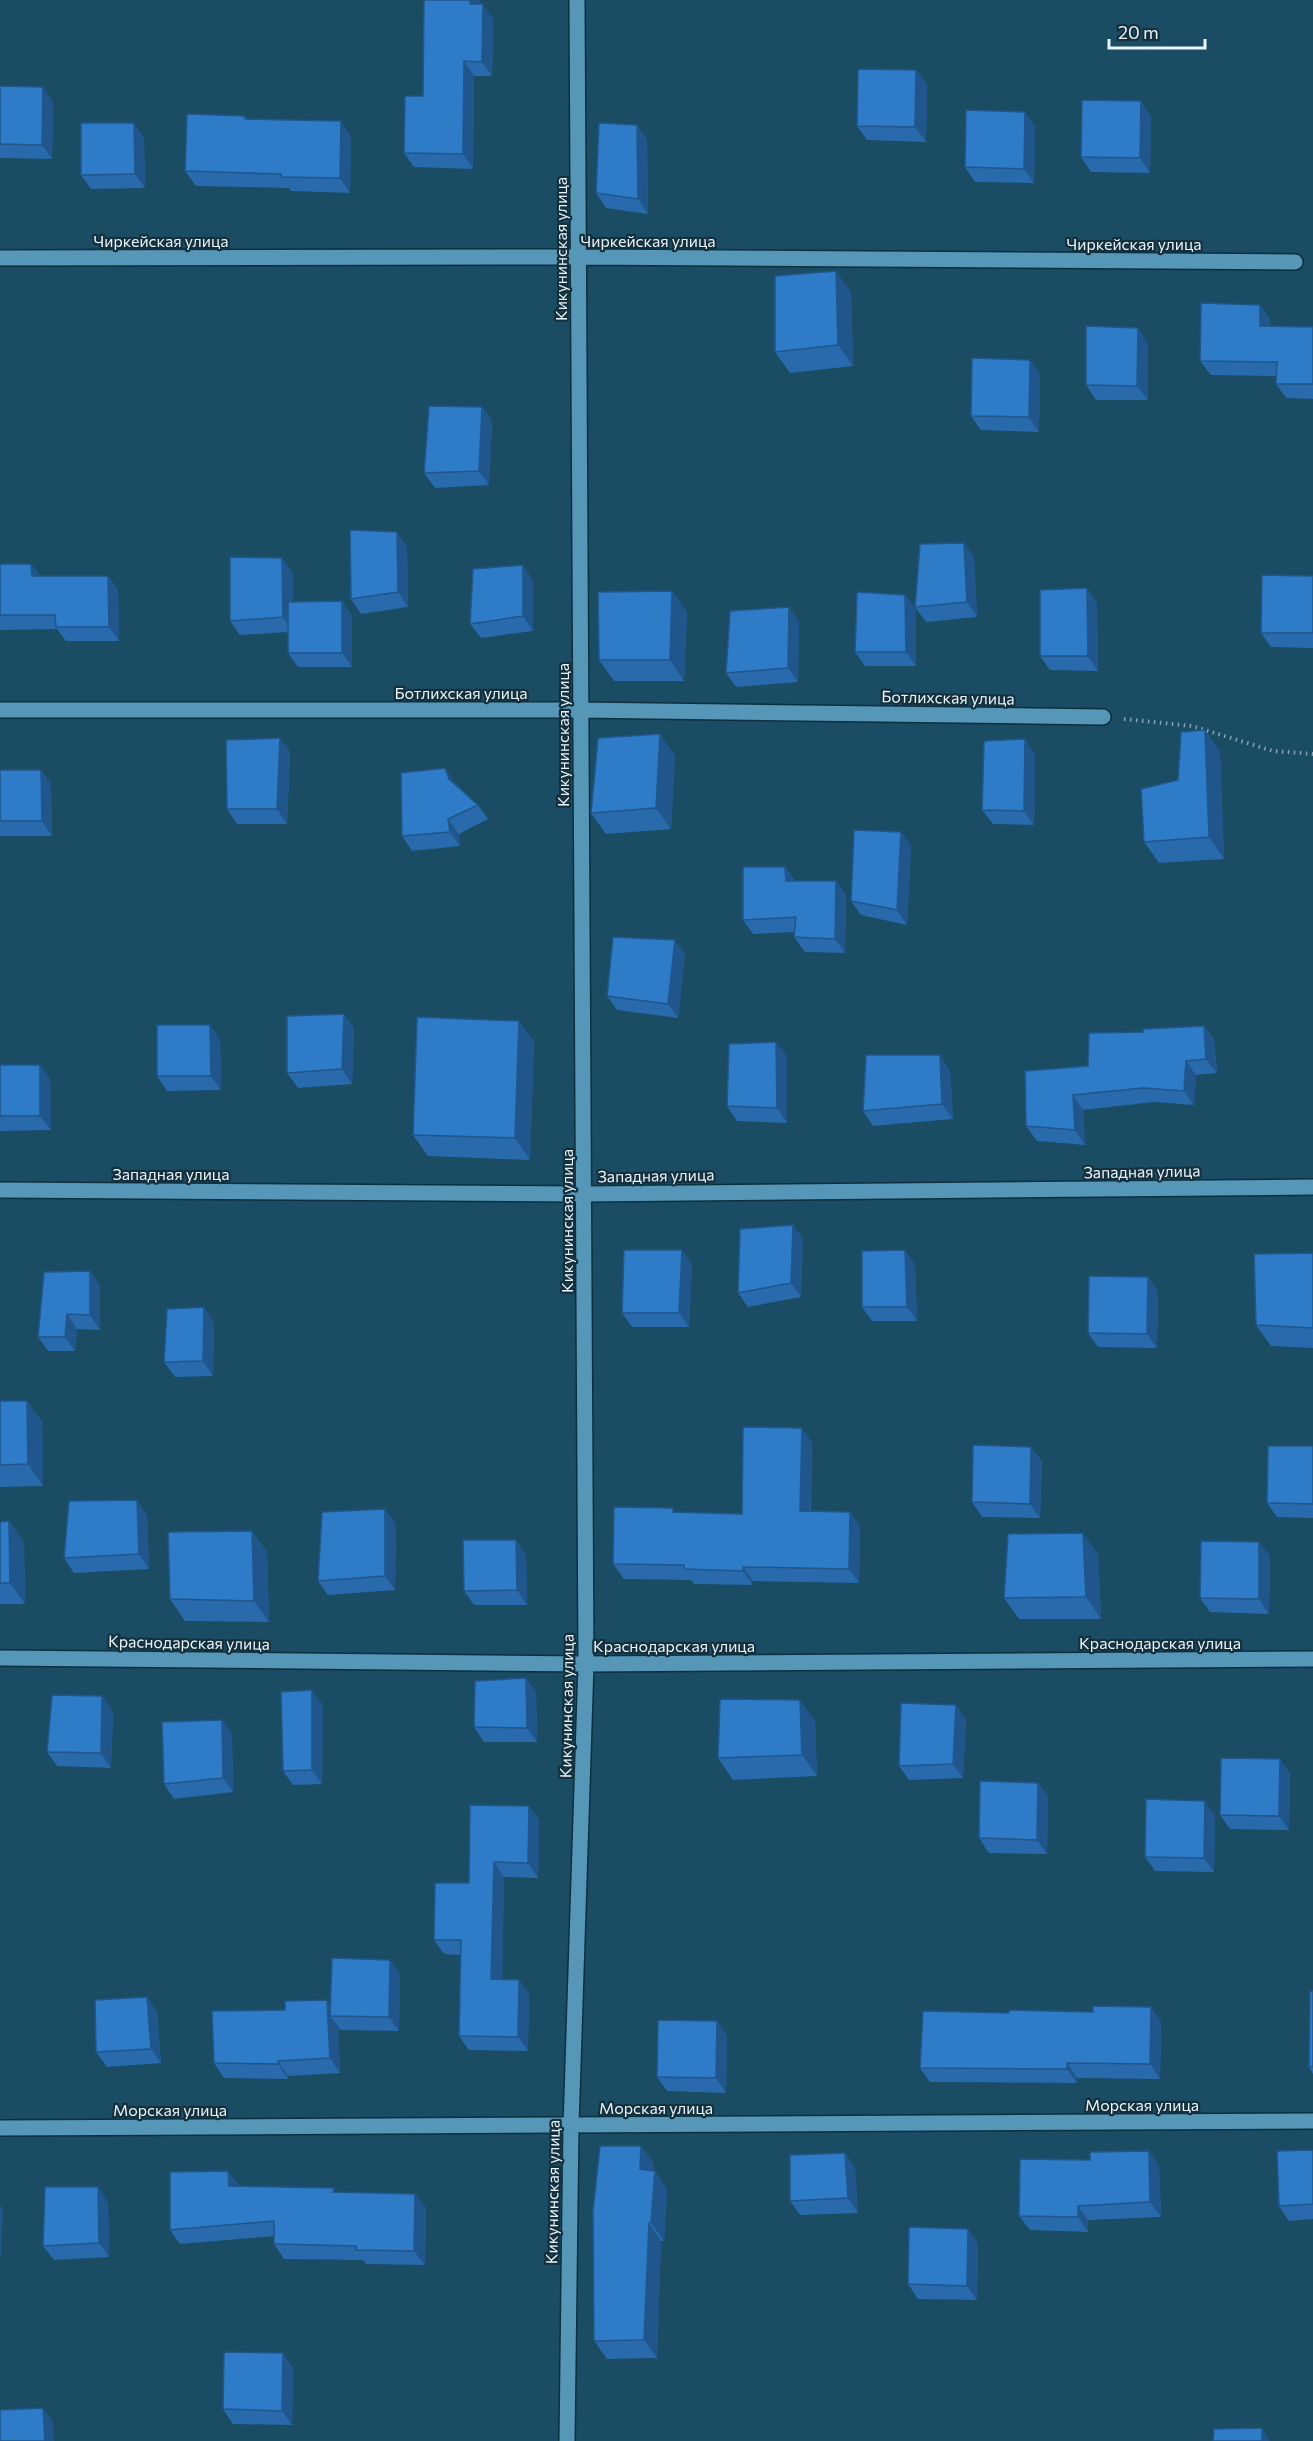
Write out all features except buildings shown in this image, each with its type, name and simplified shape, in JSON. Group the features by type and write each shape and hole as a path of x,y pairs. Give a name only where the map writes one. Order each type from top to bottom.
{"street":[{"name":"Кикунинская улица","path":"567,2441 571,2126 586,1664 577,0"},
{"name":"Чиркейская улица","path":"0,258 578,257 1295,262"},
{"name":"Ботлихская улица","path":"0,711 580,710 1103,717"},
{"name":"Западная улица","path":"0,1190 584,1194 1313,1187"},
{"name":"Краснодарская улица","path":"0,1658 586,1664 1313,1659"},
{"name":"Морская улица","path":"0,2128 1313,2121"}],"path":[{"path":"1103,717 1192,726 1273,751 1313,754"}]}
